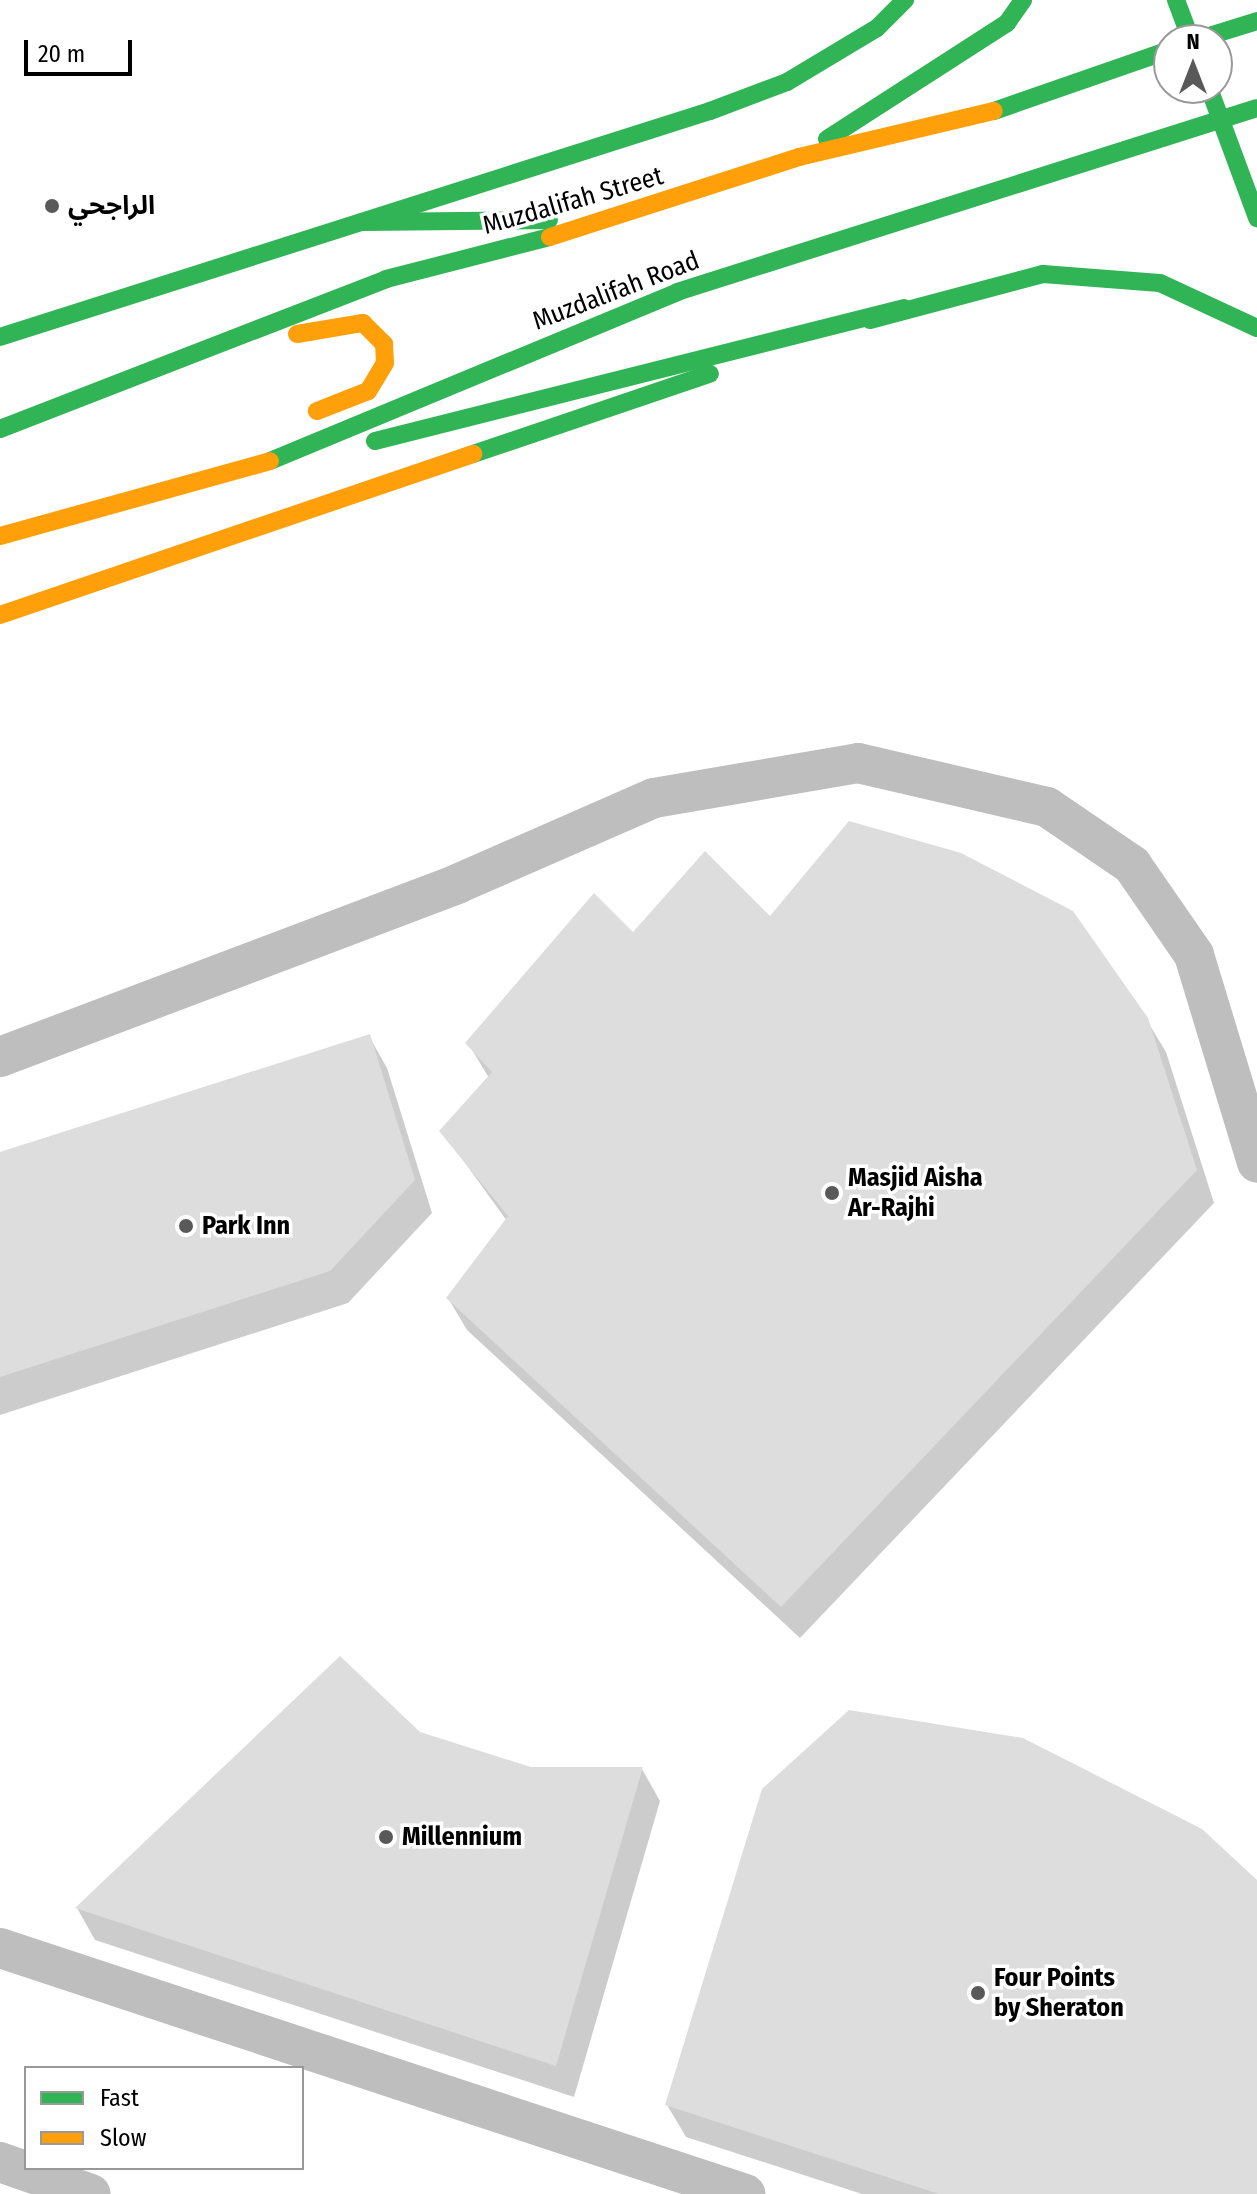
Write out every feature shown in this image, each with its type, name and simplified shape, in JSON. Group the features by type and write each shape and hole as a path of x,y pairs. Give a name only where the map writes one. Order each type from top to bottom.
{"main road":[{"path":"0,337 787,82 877,28 905,0"},
{"path":"799,157 1007,23 1023,0"},
{"path":"1176,0 1187,24"},
{"path":"1233,28 1257,21"},
{"name":"Muzdalifah Street","path":"0,429 386,279 615,220 799,157 1027,103 1153,56"},
{"path":"1133,63 1153,70"},
{"path":"1214,104 1257,218"},
{"name":"Muzdalifah Road","path":"5,534 233,476 677,292 1257,108"},
{"path":"1153,141 1183,109"},
{"path":"362,222 615,220"},
{"path":"233,476 1043,274 1160,283 1257,328"},
{"path":"0,615 904,308"},
{"path":"0,429 326,324 363,323 384,344 385,363 368,391 303,417"},
{"path":"5,534 193,460"}],"street":[{"path":"0,1057 457,884 654,798 858,763 1047,807 1132,865 1194,955 1257,1163"},
{"path":"0,1948 745,2194"},
{"path":"0,2162 91,2194"}],"building":[{"name":"Masjid Aisha Ar-Rajhi","path":"849,821 961,853 1073,911 1148,1018 1197,1170 781,1607 446,1298 508,1216 439,1131 492,1072 465,1043 594,893 633,932 705,851 770,916"},
{"name":"Park Inn","path":"370,1034 415,1180 330,1271 0,1377 0,1152"},
{"name":"Millennium","path":"340,1656 420,1732 531,1767 643,1767 556,2066 75,1908"},
{"name":"Four Points by Sheraton","path":"849,1710 1023,1738 1202,1829 1257,1880 1257,2194 939,2194 665,2105 762,1789"}],"traffic: fast":[{"path":"0,337 710,111 787,82 877,28 905,0"},
{"path":"827,139 1007,23 1023,0"},
{"path":"1176,0 1185,24"},
{"path":"1233,28 1257,21"},
{"path":"994,111 1153,56"},
{"path":"1215,104 1257,218"},
{"path":"270,461 677,292 1257,108"},
{"path":"362,222 549,220"},
{"path":"0,429 386,279 550,237"},
{"path":"870,320 1043,274 1160,283 1257,328"},
{"path":"375,441 904,308"},
{"path":"473,454 710,374"}],"traffic: slow":[{"path":"550,237 799,157 994,111"},
{"path":"297,334 363,323 384,344 385,363 368,391 317,411"},
{"path":"0,615 473,454"},
{"path":"0,536 270,461"}],"place":[{"name":"الراجحي","path":"52,206"},
{"name":"Masjid Aisha Ar-Rajhi","path":"832,1193"},
{"name":"Park Inn","path":"186,1226"},
{"name":"Millennium","path":"386,1837"},
{"name":"Four Points by Sheraton","path":"978,1993"}]}
